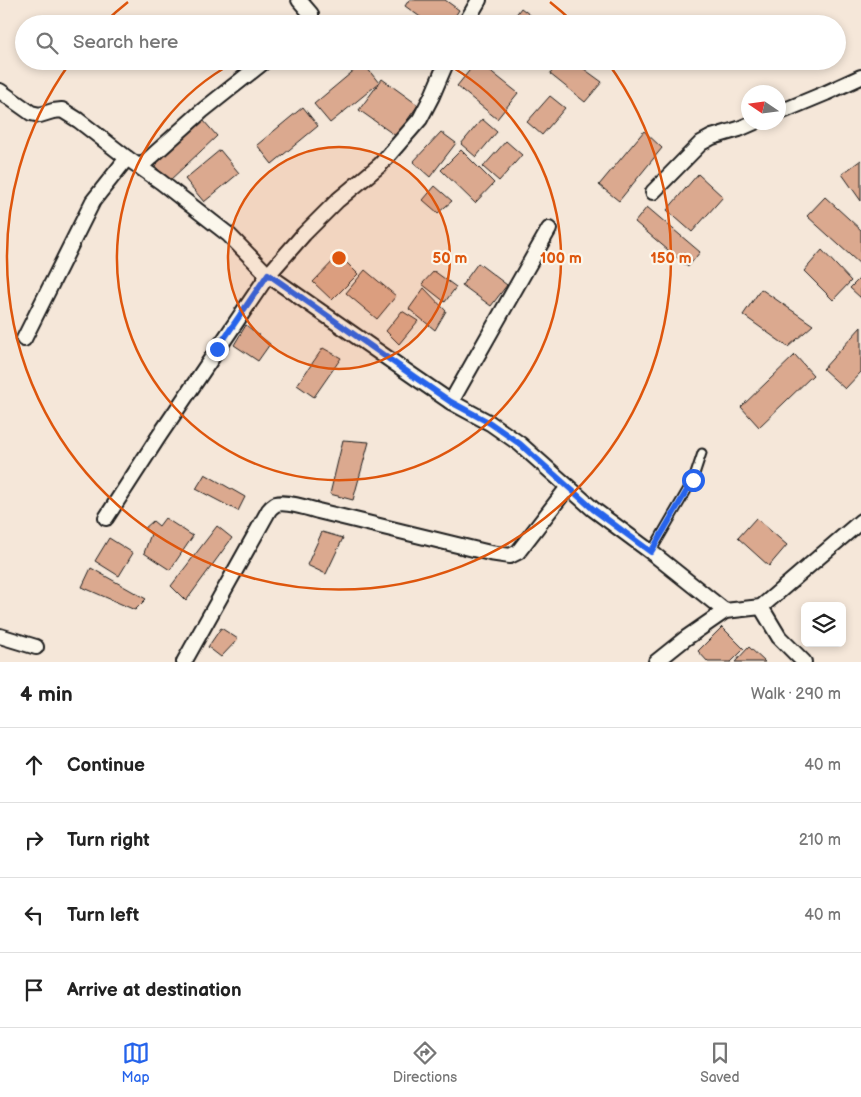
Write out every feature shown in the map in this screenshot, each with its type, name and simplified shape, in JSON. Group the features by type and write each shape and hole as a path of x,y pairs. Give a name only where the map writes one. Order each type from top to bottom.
{"street":[{"path":"299,0 311,15"},
{"path":"471,15 479,0"},
{"path":"140,167 202,111 254,70"},
{"path":"106,518 268,274 338,200 380,165 420,119 443,70"},
{"path":"786,110 861,77"},
{"path":"0,91 31,113 40,115 62,110 78,120 228,235 268,274 451,402 490,423 520,444 593,509 725,611"},
{"path":"653,192 702,143 712,137 741,128"},
{"path":"24,339 93,201 127,158"},
{"path":"451,402 549,229"},
{"path":"184,662 269,510 275,505 291,505 490,553 510,556 518,552 568,487"},
{"path":"656,662 725,611 761,607 861,521"},
{"path":"761,607 779,637 804,662"},
{"path":"0,636 36,647"}],"lane":[{"path":"651,552 693,480 702,453"}],"building":[{"path":"409,0 445,0 459,10 456,15 418,15 405,6"},
{"path":"521,8 530,15 516,15"},
{"path":"355,70 369,70 379,83 330,123 314,104"},
{"path":"470,70 489,70 518,93 497,119 457,86"},
{"path":"553,70 585,70 602,82 585,102 550,74"},
{"path":"382,79 418,105 396,136 359,110"},
{"path":"550,96 565,108 542,135 527,122"},
{"path":"303,107 318,126 272,164 257,145"},
{"path":"482,119 497,132 476,157 461,144"},
{"path":"203,120 217,136 169,181 154,165"},
{"path":"644,131 662,148 619,201 599,185"},
{"path":"441,132 456,143 430,177 413,162"},
{"path":"506,141 522,155 499,181 483,167"},
{"path":"220,150 239,173 204,202 185,179"},
{"path":"461,150 494,183 475,203 441,170"},
{"path":"861,160 861,201 842,174"},
{"path":"698,174 723,197 692,232 667,210"},
{"path":"435,186 452,201 438,213 423,200"},
{"path":"825,197 861,230 861,265 807,216"},
{"path":"647,207 700,252 688,267 635,222"},
{"path":"822,250 851,281 833,300 804,271"},
{"path":"339,255 358,274 332,300 313,282"},
{"path":"478,263 507,285 491,306 462,285"},
{"path":"365,270 396,296 377,319 346,293"},
{"path":"434,271 456,287 445,302 422,284"},
{"path":"861,277 861,298 850,288"},
{"path":"424,288 446,311 435,330 409,309"},
{"path":"761,289 813,325 788,347 743,315"},
{"path":"402,311 418,321 399,344 386,331"},
{"path":"246,325 270,344 258,361 234,345"},
{"path":"861,327 861,372 845,389 823,369"},
{"path":"323,348 341,358 314,397 297,385"},
{"path":"795,355 813,375 759,427 741,407"},
{"path":"343,440 369,442 353,500 330,494"},
{"path":"205,474 245,497 238,511 196,489"},
{"path":"165,518 193,536 170,570 144,553 151,534 144,529 153,521 159,526"},
{"path":"756,518 787,545 769,566 738,538"},
{"path":"217,526 232,538 186,601 171,586"},
{"path":"322,532 343,538 326,574 307,565"},
{"path":"109,538 133,553 119,576 95,561"},
{"path":"91,568 146,599 135,610 82,587"},
{"path":"722,627 744,649 731,662 708,662 698,651"},
{"path":"221,628 238,639 221,657 208,647"},
{"path":"749,647 765,662 735,662"}],"route":[{"path":"217,349 268,274 451,402 490,423 520,444 593,509 651,552 693,480"}]}
